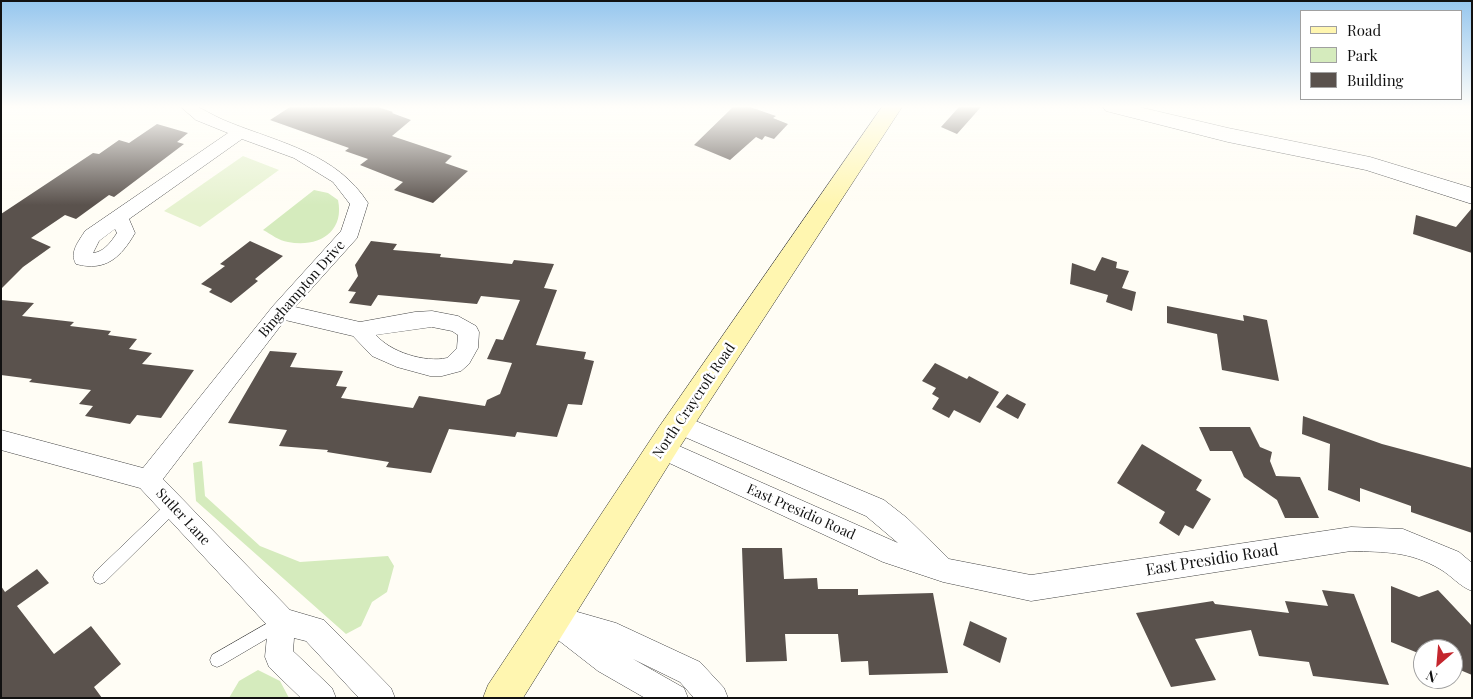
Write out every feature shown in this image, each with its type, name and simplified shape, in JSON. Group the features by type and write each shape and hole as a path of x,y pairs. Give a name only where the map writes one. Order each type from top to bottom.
{"main road":[{"name":"North Craycroft Road","path":"501,698 678,424 870,140"}],"street":[{"path":"118,217 230,140"},
{"name":"Binghampton Drive","path":"148,480 280,311 350,233 359,204 339,178 300,154 261,140"},
{"path":"1242,140 1288,155 1472,202"},
{"path":"1251,140 1370,164 1472,196"},
{"path":"280,311 360,330"},
{"path":"678,424 875,508 898,526 943,570"},
{"name":"Sutler Lane","path":"1,440 148,480 282,621"},
{"name":"East Presidio Road","path":"662,449 883,550 943,570 1031,588 1350,539 1403,540 1450,561 1472,579"},
{"path":"553,618 608,661 674,698"},
{"path":"553,618 616,637 690,672 714,698"},
{"path":"322,698 279,657 282,621 314,630 368,687 382,698"}],"lane":[{"path":"100,578 173,506"},
{"path":"217,660 282,621"}],"green space":[{"path":"243,156 279,170 200,227 164,211"},
{"path":"314,190 328,193 338,200 339,212 337,221 333,229 326,236 309,243 288,242 263,230"},
{"path":"202,461 205,496 260,546 300,562 388,556 394,566 387,592 372,602 361,626 346,634 196,501 193,463"},
{"path":"258,670 280,681 289,698 229,698 239,681"}],"building":[{"path":"119,140 129,143 134,140 180,140 177,142 184,144 114,197 109,195 76,219 65,215 31,238 51,247 23,267 1,289 1,214 93,153 99,154"},
{"path":"325,140 403,140 452,156 445,163 468,171 433,203 394,190 403,182 360,165 368,159 345,151 349,148"},
{"path":"700,140 753,140 730,160 694,145"},
{"path":"1472,208 1472,253 1413,234 1416,215 1456,227"},
{"path":"250,241 283,256 255,279 258,281 231,303 209,292 212,289 201,284 225,266 220,264"},
{"path":"371,241 397,244 393,250 441,254 440,257 512,264 514,260 554,264 544,288 557,290 536,345 586,352 584,359 594,361 582,405 568,404 557,437 517,432 515,437 449,429 431,473 386,467 389,462 327,452 328,450 279,446 287,430 228,423 270,351 297,353 290,367 343,371 336,386 347,387 341,398 413,408 419,396 485,406 487,400 500,394 512,363 487,359 496,339 503,340 520,300 481,296 477,304 378,295 371,306 349,303 356,292 348,291 358,276 355,265"},
{"path":"1102,257 1117,262 1116,268 1129,271 1122,288 1136,292 1132,311 1106,302 1108,295 1070,284 1072,263 1095,271"},
{"path":"1,300 34,303 22,316 74,322 70,326 111,331 108,335 137,339 129,349 152,353 142,364 194,370 161,418 137,415 130,424 85,416 93,406 79,404 91,390 29,382 32,379 1,375"},
{"path":"1167,306 1244,321 1243,315 1267,320 1279,381 1222,370 1217,334 1167,323"},
{"path":"935,363 967,379 969,376 999,392 980,423 954,410 949,418 932,409 939,398 932,394 936,388 922,381"},
{"path":"1007,394 1026,404 1018,419 996,407"},
{"path":"1303,416 1382,444 1472,468 1472,533 1411,512 1411,506 1360,488 1360,502 1328,490 1330,444 1302,434"},
{"path":"1199,427 1250,427 1260,447 1272,452 1270,461 1276,476 1300,477 1319,518 1285,518 1277,500 1244,477 1232,451 1210,451"},
{"path":"1142,444 1202,480 1196,490 1211,499 1193,529 1185,525 1179,536 1159,523 1165,512 1117,483"},
{"path":"742,548 782,548 784,579 817,578 818,589 858,589 858,595 933,593 948,673 869,675 868,661 841,662 838,634 785,634 787,661 746,662"},
{"path":"37,569 49,583 17,606 54,654 91,626 121,664 94,687 102,698 1,698 1,586 5,592"},
{"path":"1391,586 1419,597 1438,590 1472,626 1472,675 1463,671 1463,639 1413,639 1413,651 1391,642"},
{"path":"1322,590 1354,594 1389,685 1313,676 1309,662 1259,656 1251,630 1195,639 1216,680 1171,687 1136,613 1213,601 1215,604 1289,613 1285,601 1328,606"},
{"path":"970,621 1007,638 1000,663 963,645"}]}
